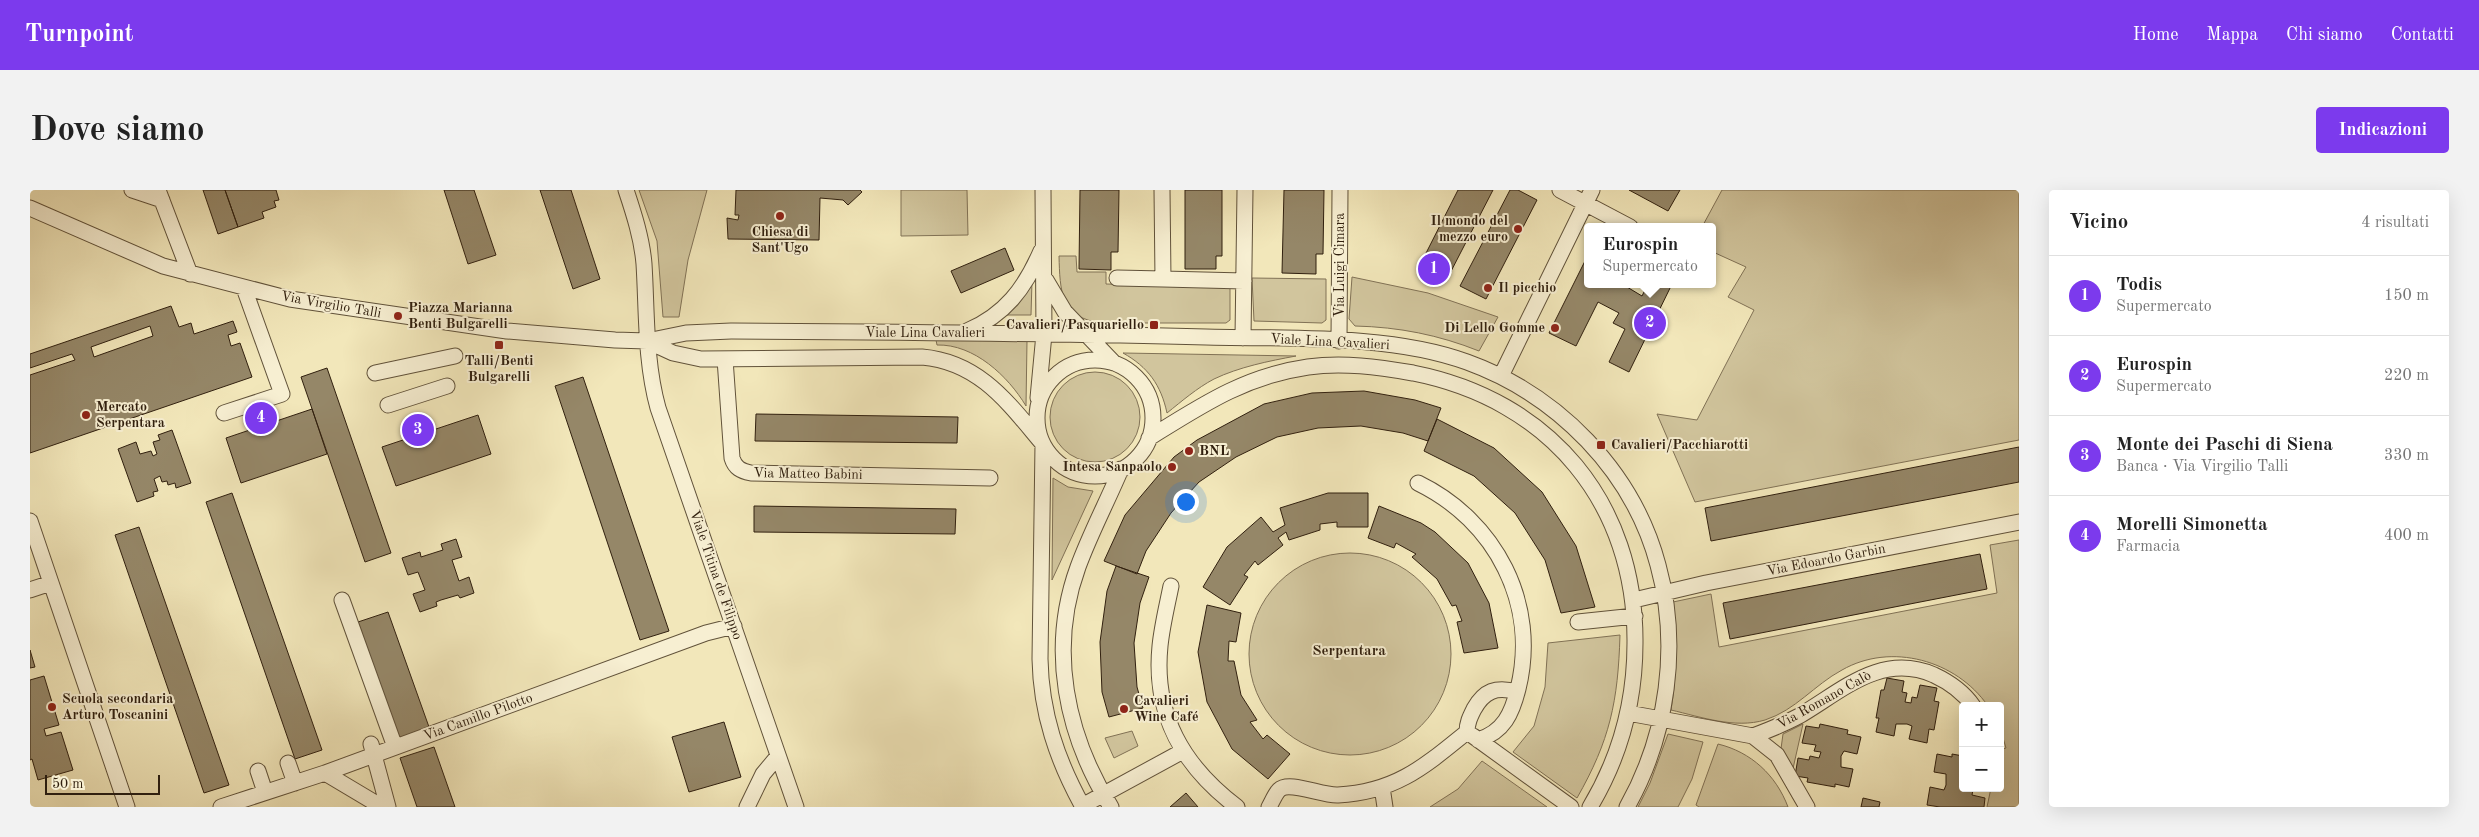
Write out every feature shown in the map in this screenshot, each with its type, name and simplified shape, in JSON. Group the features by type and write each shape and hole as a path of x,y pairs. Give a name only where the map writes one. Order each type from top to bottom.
{"street":[{"path":"132,190 160,195 190,274"},
{"name":"Viale Titina de Filippo","path":"626,190 636,220 642,250 647,342 658,408 796,807"},
{"path":"1043,190 1044,334 1037,416 1043,444 1040,659 1042,695 1054,744 1083,806 1108,801 1182,751"},
{"path":"1162,190 1163,279"},
{"path":"1243,338 1245,190"},
{"name":"Via Luigi Cimara","path":"1339,341 1340,190"},
{"path":"1560,190 1589,196 1625,223"},
{"path":"1501,376 1589,196"},
{"name":"Via Virgilio Talli","path":"30,208 133,254 190,274 290,299 507,331 647,342"},
{"path":"962,333 992,319 1013,301 1043,248"},
{"path":"1043,444 1058,462 1077,472 1099,475 1120,469 1138,457 1149,438 1153,416 1148,394 1134,375 1114,363 1058,303 1044,275"},
{"path":"1117,278 1244,281"},
{"path":"224,413 282,394 244,288"},
{"name":"Viale Lina Cavalieri","path":"647,342 703,332 1086,334 1339,341 1401,346 1441,354 1468,362 1501,376 1552,409 1599,453 1624,488 1652,545 1664,593 1669,636 1668,672 1660,719 1650,757 1627,807"},
{"name":"Viale Lina Cavalieri","path":"647,342 684,356 724,359 922,357 940,360 969,370 988,383 1009,403 1043,444"},
{"path":"375,373 455,356"},
{"name":"Via Matteo Babini","path":"724,359 732,458 736,466 742,471 751,473 990,478"},
{"path":"1037,416 1041,395 1053,377 1062,370 1082,361 1092,360 1114,363"},
{"name":"Viale Lina Cavalieri","path":"1149,438 1238,385 1282,372 1332,365 1384,368 1442,380 1487,396 1532,423 1564,451 1591,485 1618,538 1628,569 1634,600 1635,666 1628,713 1609,772 1590,807"},
{"path":"388,405 447,386"},
{"path":"1532,423 1552,409"},
{"path":"1108,801 1085,758 1072,719 1066,692 1063,648 1071,587 1120,469"},
{"path":"1269,807 1279,790 1288,786 1299,787 1329,796 1356,794 1382,787 1412,775 1473,736 1492,735 1501,728 1509,716 1517,692 1523,661 1523,627 1518,597 1504,564 1490,541 1468,518 1441,496 1418,483"},
{"path":"30,521 127,807"},
{"name":"Via Edoardo Garbin","path":"1634,600 2019,522"},
{"path":"30,590 51,583"},
{"path":"1171,586 1160,646 1160,684 1163,707 1182,751 1208,782 1237,807"},
{"path":"342,600 394,748"},
{"path":"1578,622 1635,616"},
{"name":"Via Camillo Pilotto","path":"221,807 325,773 353,756 373,749 394,748 698,637 734,626"},
{"name":"Via Romano Calò","path":"1753,736 1790,721 1864,675 1887,668 1914,669 1929,673 1946,681 1969,702"},
{"path":"1517,692 1502,690 1487,692 1481,697 1470,716 1473,736 1572,807"},
{"name":"Via Romano Calò","path":"1628,713 1753,736 1777,755 1808,807"},
{"path":"373,749 388,807"},
{"path":"747,807 764,774 778,756"},
{"path":"288,763 295,783"},
{"path":"258,771 265,792"},
{"path":"325,773 382,807"},
{"path":"1382,787 1385,807"}],"shaded area":[{"path":"639,190 707,190 688,260 679,317 663,317 657,241"},
{"path":"901,190 967,190 968,235 901,236"},
{"path":"1722,190 2019,190 2019,440 1695,502 1657,414 1697,420 1754,310 1728,297 1746,267 1716,253 1716,223 1704,223"},
{"path":"1059,256 1076,256 1077,272 1106,272 1106,284 1230,287 1230,320 1226,323 1102,323 1088,320 1070,309 1065,301 1060,281"},
{"path":"1352,277 1428,293 1498,317 1479,351 1449,340 1419,333 1355,326 1349,319"},
{"path":"1252,278 1326,279 1326,320 1322,323 1254,321"},
{"path":"1032,281 1031,315 1005,315"},
{"path":"936,340 1027,341 1026,406 1010,384 989,364 964,350 951,346 937,345"},
{"path":"1123,353 1296,356 1265,362 1214,379 1167,413 1161,394 1152,378 1140,364"},
{"path":"1095,372 1112,376 1127,385 1136,400 1140,417 1136,434 1127,449 1112,458 1095,462 1078,458 1063,449 1054,434 1050,417 1054,400 1063,385 1078,376"},
{"path":"1053,478 1068,487 1093,491 1052,580"},
{"path":"2019,540 2019,807 1987,807 1990,792 2004,792 2004,749 2006,748 2004,741 2004,702 1985,702 1975,690 1959,677 1941,667 1921,660 1881,657 1861,662 1832,676 1796,704 1765,720 1730,723 1671,710 1676,656 1673,602 1711,594 1719,647 1997,593 1990,545"},
{"path":"1340,553 1360,553 1379,557 1398,565 1414,576 1428,590 1439,606 1447,625 1451,654 1447,683 1439,702 1428,718 1414,732 1398,743 1379,751 1360,755 1340,755 1321,751 1302,743 1286,732 1272,718 1261,702 1253,683 1249,664 1249,644 1253,625 1261,606 1272,590 1286,576 1302,565 1321,557"},
{"path":"1620,635 1617,681 1605,739 1577,798 1513,752 1534,726 1545,687 1548,643"},
{"path":"1803,724 1792,773 1780,756 1783,734"},
{"path":"1132,731 1138,746 1114,758 1105,738"},
{"path":"1668,734 1703,742 1692,779 1678,807 1638,807 1650,783"},
{"path":"1718,744 1741,753 1761,766 1777,785 1788,807 1699,807 1696,805"},
{"path":"1482,761 1547,807 1430,807 1458,789"}],"building":[{"path":"203,190 225,190 238,227 218,234"},
{"path":"225,190 276,190 279,200 274,201 276,207 262,212 264,218 238,227"},
{"path":"444,190 474,190 496,255 468,264"},
{"path":"540,190 571,190 600,279 573,289"},
{"name":"Chiesa di Sant'Ugo","path":"736,190 860,190 862,192 848,205 843,200 820,198 819,240 728,239 727,218 738,220 739,215 735,215"},
{"path":"1080,190 1119,190 1118,252 1111,252 1111,270 1079,269"},
{"path":"1185,190 1222,190 1222,256 1216,256 1216,269 1185,269"},
{"path":"1284,190 1324,190 1323,254 1316,254 1316,274 1282,273"},
{"path":"1458,190 1493,190 1447,279 1420,265"},
{"path":"1510,190 1518,190 1537,200 1486,299 1460,286"},
{"path":"1629,190 1680,190 1668,211"},
{"path":"1005,248 1014,270 961,293 951,271"},
{"path":"1584,263 1584,288 1629,288 1642,296 1646,288 1670,288 1629,372 1609,362 1625,329 1613,323 1619,313 1598,302 1576,346 1549,333"},
{"name":"Mercato Serpentara","path":"171,306 179,327 191,323 194,334 233,321 237,332 228,335 231,346 240,343 252,377 30,453 30,375 75,360 72,354 30,368 30,354","holes":["150,326 153,336 94,357 91,347"]},
{"path":"327,368 391,553 365,562 301,377"},
{"path":"583,377 669,631 640,640 555,386"},
{"path":"1364,391 1415,400 1441,408 1428,441 1403,433 1361,426 1318,428 1277,437 1236,457 1199,482 1171,513 1146,551 1137,574 1104,561 1125,515 1174,457 1197,440 1264,404 1312,393"},
{"path":"312,409 327,454 241,483 226,438"},
{"path":"756,414 958,417 957,443 755,441"},
{"path":"478,415 491,454 396,486 382,447"},
{"path":"1437,419 1494,448 1542,492 1576,546 1595,607 1561,613 1545,560 1515,513 1474,476 1424,451"},
{"path":"172,430 191,483 176,488 175,483 168,485 167,481 162,482 160,476 154,479 158,491 153,492 154,496 137,502 118,449 136,442 140,454 151,451 153,456 157,454 153,442 160,440 158,435"},
{"path":"2019,447 2019,482 1711,541 1705,508"},
{"path":"232,493 322,750 295,759 206,502"},
{"path":"1328,493 1368,493 1368,527 1337,527 1337,522 1320,524 1320,530 1289,540 1286,532 1278,538 1283,545 1258,565 1255,561 1244,575 1248,577 1230,605 1203,587 1227,547 1261,517 1273,532 1285,525 1280,508"},
{"path":"754,506 956,509 955,534 754,532"},
{"path":"1379,506 1421,523 1435,532 1468,563 1489,603 1498,648 1464,653 1457,622 1462,621 1456,605 1452,606 1437,579 1412,557 1416,554 1396,543 1394,548 1368,538"},
{"path":"139,527 229,785 204,793 115,535"},
{"path":"456,539 462,557 452,560 459,581 469,577 474,593 460,598 458,595 441,600 436,602 437,606 420,612 413,594 425,590 418,572 408,575 402,558 420,552 421,557 443,550 441,544"},
{"path":"1980,554 1987,589 1730,639 1723,603"},
{"path":"1116,566 1149,577 1140,603 1134,643 1137,687 1143,708 1109,717 1102,692 1100,642 1107,591"},
{"path":"1207,605 1241,613 1236,642 1229,641 1228,661 1234,661 1241,695 1257,720 1250,722 1263,739 1267,735 1290,754 1268,779 1232,749 1207,702 1198,652"},
{"path":"388,612 429,727 399,738 358,622"},
{"path":"30,650 35,667 30,668"},
{"path":"44,676 59,725 44,729 46,736 61,732 73,770 38,780 32,759 30,760 30,680"},
{"path":"1887,678 1904,681 1902,692 1907,693 1905,702 1911,703 1912,697 1917,698 1920,685 1937,688 1934,701 1939,702 1934,730 1929,729 1927,743 1909,739 1912,726 1907,724 1896,724 1894,736 1876,732 1879,718 1876,718 1881,690 1884,690"},
{"path":"724,722 741,777 689,792 672,737"},
{"path":"1820,724 1848,730 1847,734 1861,737 1857,754 1844,751 1841,756 1841,767 1853,769 1849,787 1835,784 1835,787 1807,782 1808,778 1795,776 1798,758 1809,760 1810,756 1819,758 1821,752 1814,751 1816,745 1802,743 1806,726 1819,728"},
{"path":"434,747 455,807 417,807 400,758"},
{"path":"1937,754 1952,757 1952,754 1959,755 1959,792 1973,792 1972,795 1985,798 1984,807 1940,807 1927,805 1930,787 1944,790 1946,785 1946,774 1934,772"},
{"path":"1186,793 1198,807 1170,807"},
{"path":"1863,798 1880,802 1879,807 1861,807"}],"place":[{"name":"Chiesa di Sant'Ugo","path":"780,216"},
{"name":"Il mondo del mezzo euro","path":"1518,229"},
{"name":"Todis","path":"1434,269"},
{"name":"Il picchio","path":"1488,288"},
{"name":"Piazza Marianna Benti Bulgarelli","path":"398,316"},
{"name":"Eurospin","path":"1650,323"},
{"name":"Cavalieri/Pasquariello","path":"1154,325"},
{"name":"Di Lello Gomme","path":"1555,328"},
{"name":"Talli/Benti Bulgarelli","path":"499,345"},
{"name":"Mercato Serpentara","path":"86,415"},
{"name":"Morelli Simonetta","path":"261,418"},
{"name":"Monte dei Paschi di Siena","path":"418,430"},
{"name":"Cavalieri/Pacchiarotti","path":"1601,445"},
{"name":"BNL","path":"1189,451"},
{"name":"Intesa Sanpaolo","path":"1172,467"},
{"name":"Scuola secondaria Arturo Toscanini","path":"52,707"},
{"name":"Cavalieri Wine Café","path":"1124,709"}],"district":[{"name":"Serpentara","path":"1349,651"}]}
